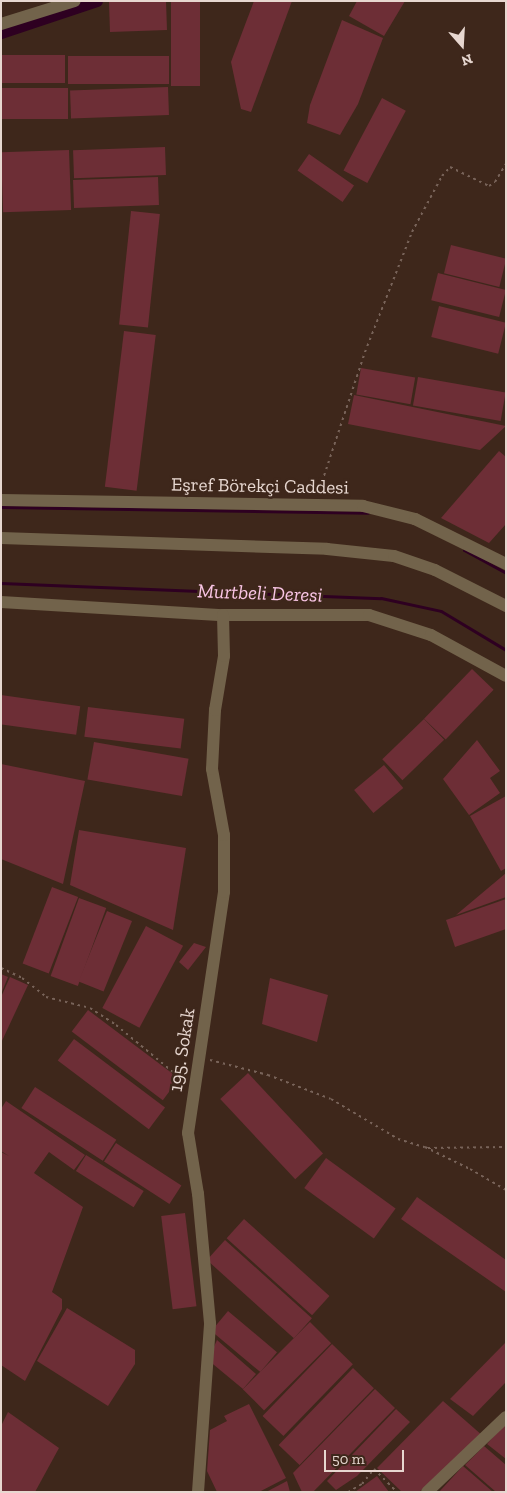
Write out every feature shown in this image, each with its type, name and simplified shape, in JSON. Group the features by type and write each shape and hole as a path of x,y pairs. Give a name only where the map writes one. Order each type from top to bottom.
{"street":[{"path":"1,24 76,1"},
{"name":"Eşref Börekçi Caddesi","path":"1,500 363,506 397,512 438,529 506,564"},
{"path":"1,538 327,549 394,556 435,570 506,606"},
{"path":"1,602 223,615 368,615 431,635 506,676"},
{"name":"195. Sokak","path":"198,1492 210,1324 198,1194 188,1133 226,866 224,836 212,769 215,710 224,656 223,615"},
{"path":"427,1492 506,1417"}],"path":[{"path":"314,506 365,352 412,232 442,176 450,167 489,186 495,182 506,164"},
{"path":"1,968 22,978 46,997 90,1008 116,1025 195,1090"},
{"path":"200,1056 232,1068 268,1075 331,1099 398,1139 426,1147 506,1190"},
{"path":"426,1147 506,1147"},
{"path":"348,1492 362,1484 374,1469 397,1492"}],"building":[{"path":"166,1 167,30 110,32 109,2"},
{"path":"171,1 200,1 200,86 171,86"},
{"path":"254,1 292,1 251,112 241,109 231,62"},
{"path":"357,1 405,1 384,36 349,16"},
{"path":"342,20 383,38 358,104 340,135 307,123 310,105"},
{"path":"1,55 65,55 65,83 1,83"},
{"path":"68,56 169,56 169,84 68,84"},
{"path":"168,87 169,115 71,118 70,90"},
{"path":"1,88 68,88 68,119 1,119"},
{"path":"382,98 406,111 367,183 344,170"},
{"path":"165,147 166,175 74,178 73,150"},
{"path":"69,150 71,210 3,212 1,152"},
{"path":"309,154 354,186 343,202 298,170"},
{"path":"158,177 159,205 74,208 73,180"},
{"path":"131,211 160,214 148,327 119,324"},
{"path":"451,245 506,259 499,287 444,273"},
{"path":"438,273 506,290 499,317 431,300"},
{"path":"439,306 506,323 498,354 431,337"},
{"path":"124,331 156,335 137,491 105,487"},
{"path":"361,368 415,378 410,404 356,395"},
{"path":"418,377 506,392 501,421 413,406"},
{"path":"354,395 506,426 480,450 348,424"},
{"path":"499,451 506,457 506,524 489,543 441,518"},
{"path":"472,669 494,690 446,739 424,719"},
{"path":"1,695 80,706 76,735 1,724"},
{"path":"88,707 184,719 181,749 84,737"},
{"path":"424,719 444,740 402,780 382,759"},
{"path":"477,740 500,771 490,778 500,793 469,815 443,779"},
{"path":"94,742 189,759 182,796 87,779"},
{"path":"1,764 85,781 63,884 1,859"},
{"path":"384,765 403,788 373,813 354,790"},
{"path":"506,796 506,868 501,871 470,816"},
{"path":"79,830 186,848 173,930 70,885"},
{"path":"506,873 506,897 456,915"},
{"path":"52,887 78,897 49,974 23,964"},
{"path":"79,898 106,908 78,986 51,976"},
{"path":"506,899 506,929 455,947 446,920"},
{"path":"107,911 132,921 104,992 79,981"},
{"path":"146,926 183,946 139,1028 102,1008"},
{"path":"194,943 206,947 188,970 179,962"},
{"path":"1,974 8,977 1,994"},
{"path":"10,977 28,985 1,1043 1,997"},
{"path":"270,978 328,995 317,1042 262,1024"},
{"path":"88,1010 179,1079 163,1100 72,1032"},
{"path":"74,1039 165,1108 149,1129 58,1061"},
{"path":"248,1073 323,1153 295,1179 220,1099"},
{"path":"35,1087 116,1140 103,1161 21,1108"},
{"path":"6,1101 85,1155 74,1170 49,1152 34,1173 83,1207 52,1292 62,1299 62,1309 25,1381 1,1365 1,1152 9,1156 1,1151 1,1109"},
{"path":"116,1143 181,1185 169,1204 104,1161"},
{"path":"86,1155 144,1191 134,1207 76,1171"},
{"path":"326,1158 396,1209 374,1238 304,1188"},
{"path":"417,1197 506,1260 506,1292 401,1219"},
{"path":"185,1213 196,1306 173,1309 161,1216"},
{"path":"244,1219 329,1296 312,1315 227,1238"},
{"path":"225,1240 312,1318 294,1338 207,1260"},
{"path":"67,1308 135,1350 135,1364 108,1406 37,1361"},
{"path":"228,1311 277,1352 260,1372 211,1331"},
{"path":"310,1322 331,1343 264,1410 243,1389"},
{"path":"217,1340 256,1374 243,1389 208,1360"},
{"path":"506,1342 506,1382 473,1416 450,1399"},
{"path":"332,1344 353,1364 283,1436 263,1416"},
{"path":"353,1368 374,1388 300,1465 279,1445"},
{"path":"375,1389 395,1408 313,1492 302,1492 293,1473"},
{"path":"443,1401 483,1436 419,1492 402,1492 377,1468"},
{"path":"249,1404 286,1478 259,1492 217,1492 207,1471 210,1430 227,1421 224,1416"},
{"path":"396,1409 410,1422 357,1476 336,1490 327,1481"},
{"path":"8,1412 59,1448 35,1492 1,1492 1,1426"},
{"path":"506,1422 506,1459 487,1444"},
{"path":"484,1446 506,1465 506,1492 496,1492 465,1465"},
{"path":"463,1466 493,1492 439,1492"},
{"path":"377,1476 389,1492 355,1492"},
{"path":"287,1481 290,1492 266,1492"}],"waterway":[{"path":"1,33 97,1"},
{"path":"1,507 368,513"},
{"path":"464,550 506,573"},
{"name":"Murtbeli Deresi","path":"1,583 381,598 441,611 506,650"}]}
